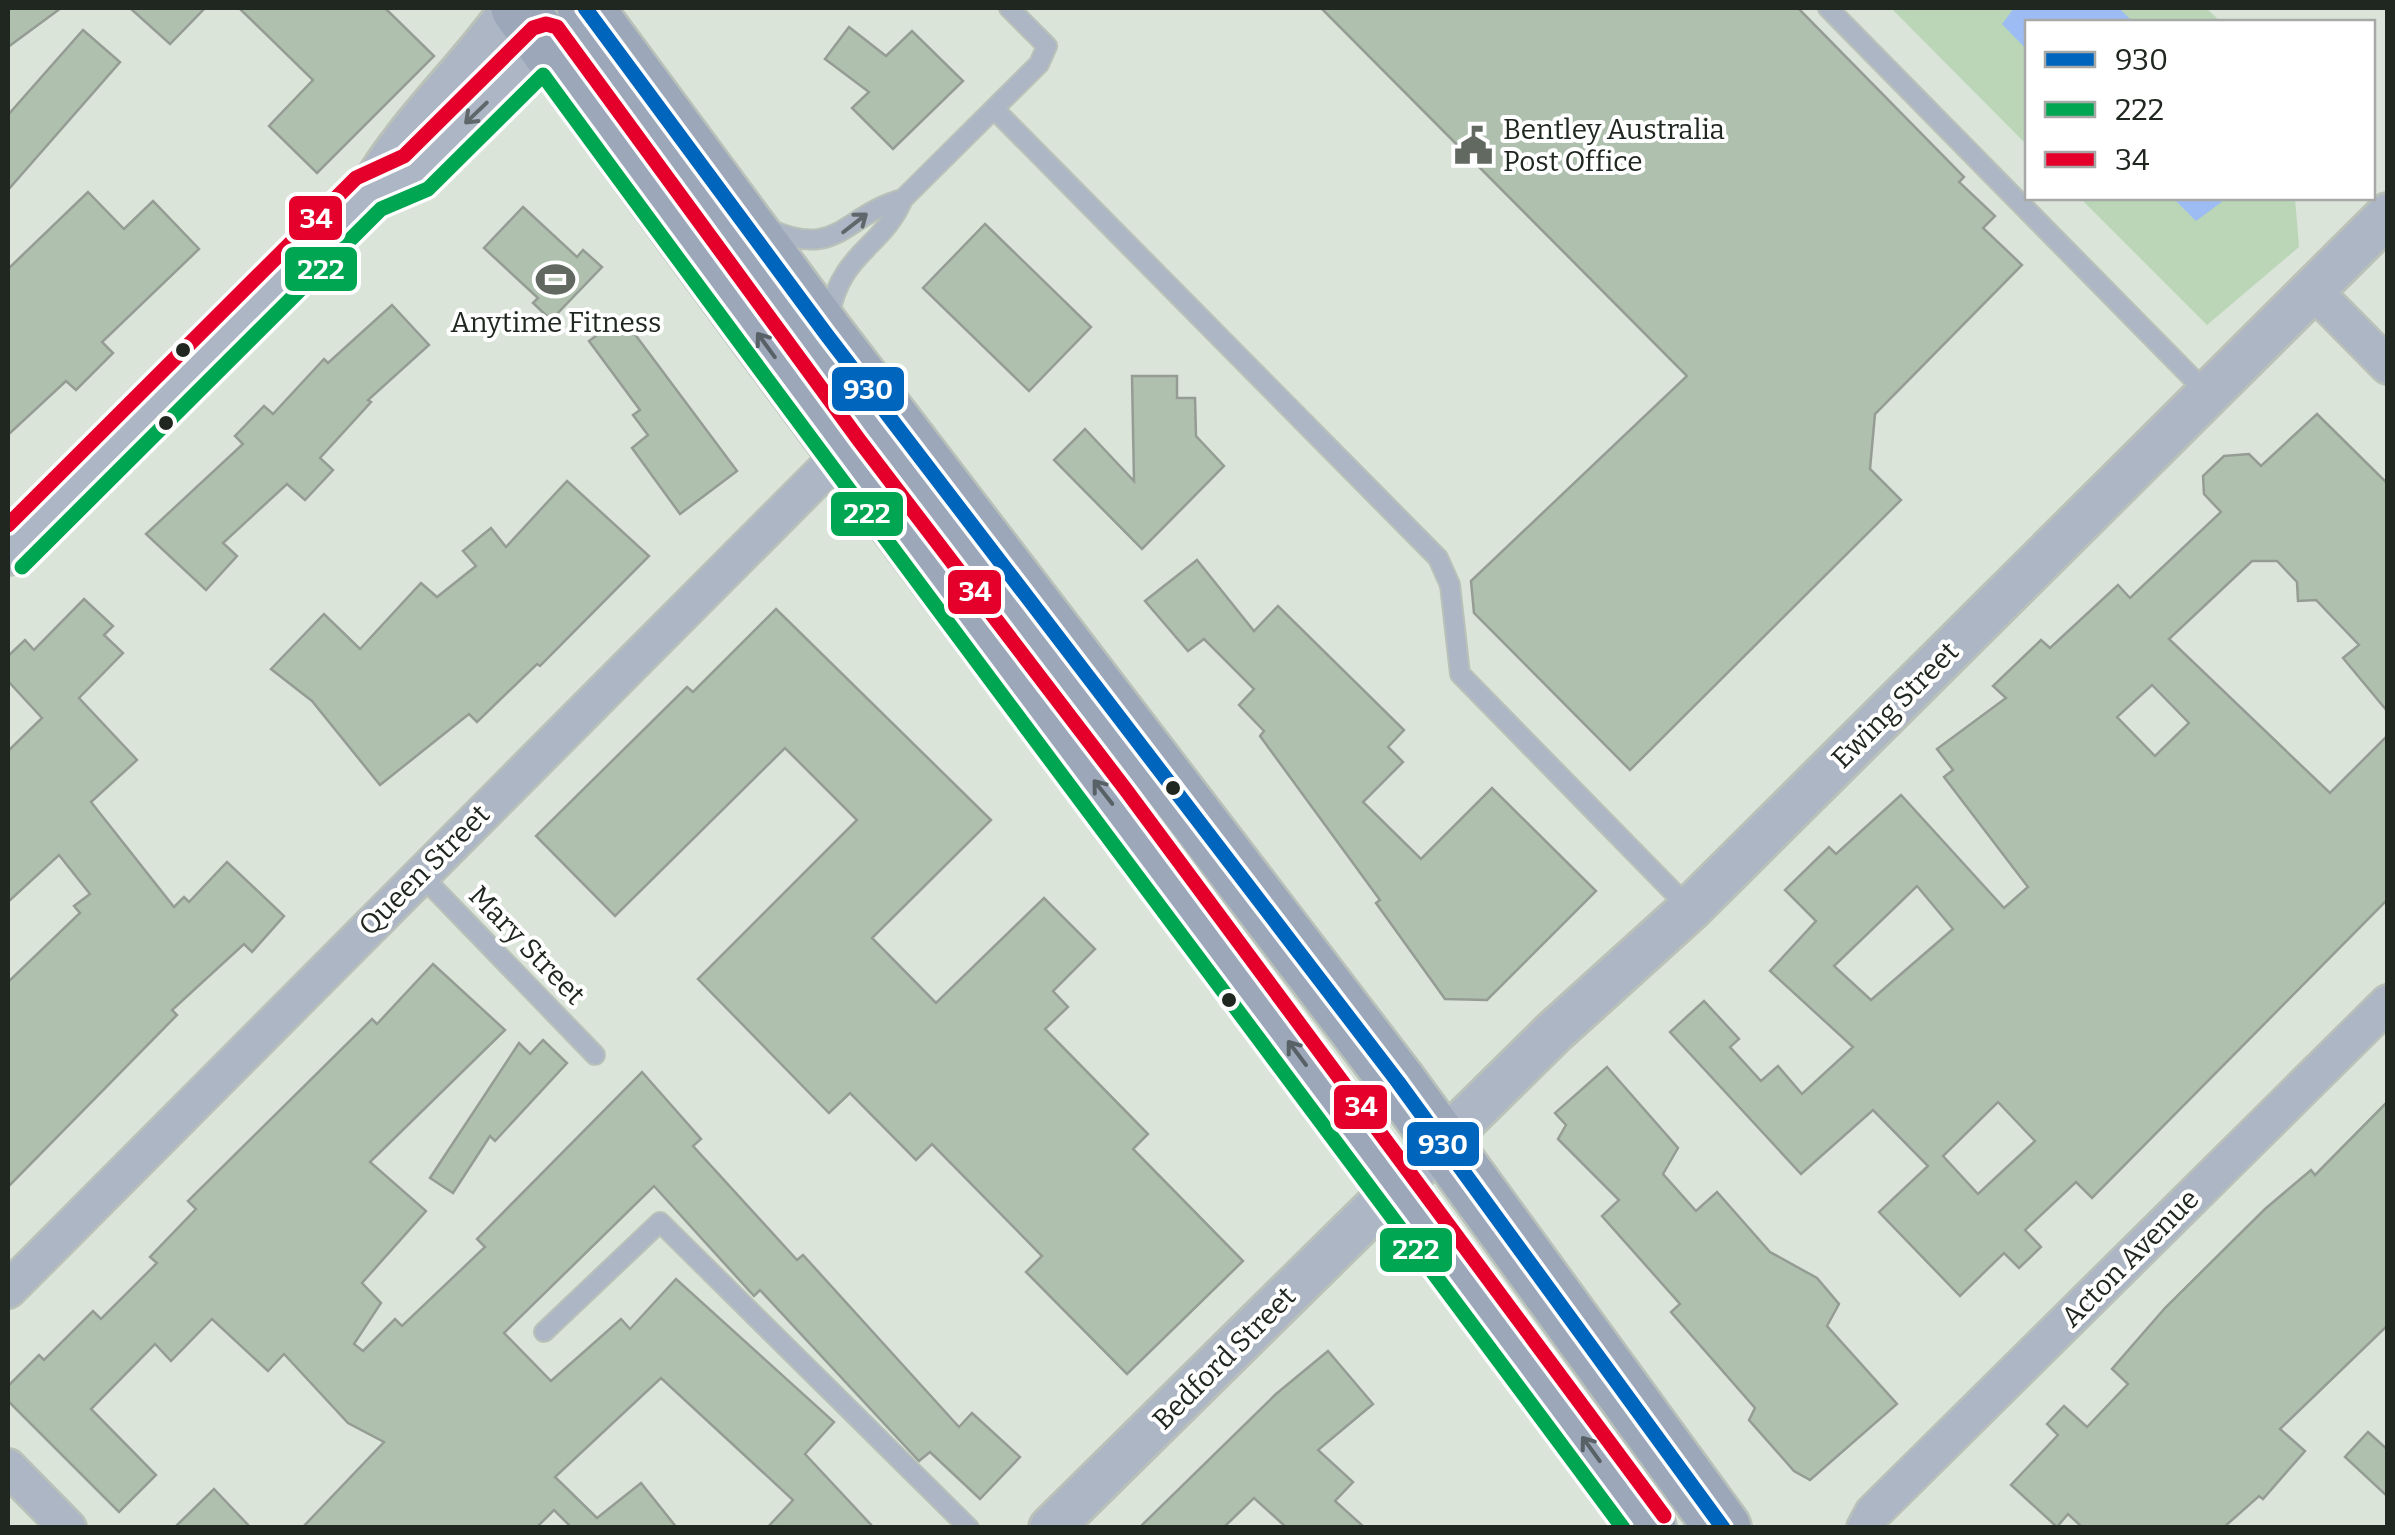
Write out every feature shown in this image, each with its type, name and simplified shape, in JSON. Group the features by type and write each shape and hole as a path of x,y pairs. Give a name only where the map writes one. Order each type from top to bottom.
{"highway":[{"path":"585,8 826,334 1443,1143 1723,1528"},
{"path":"526,20 843,452 1648,1528"}],"street":[{"path":"8,553 370,192 415,173 526,20"},
{"name":"Ewing Street","path":"1396,1188 1554,1032 1690,909 2388,215"},
{"path":"2312,289 2388,366"},
{"name":"Queen Street","path":"8,1290 843,452"},
{"name":"Acton Avenue","path":"1860,1523 2388,1003"},
{"name":"Bedford Street","path":"1051,1528 1396,1188"},
{"path":"8,1467 68,1528"}],"lane":[{"path":"826,334 840,276 895,218 902,199 1040,64 1047,46 1009,8"},
{"path":"1828,8 2208,394"},
{"path":"996,111 1438,558 1450,585 1460,674 1690,909"},
{"path":"740,216 782,235 815,241 834,239 876,206 902,199"},
{"name":"Mary Street","path":"420,874 595,1055"},
{"path":"544,1332 660,1222 969,1528"}],"green space":[{"path":"1891,8 2206,8 2219,20 2025,20 2025,143"},
{"path":"2082,200 2295,200 2299,247 2207,325"}],"water":[{"path":"2014,8 2119,8 2131,20 2025,20 2025,48 2002,24"},
{"path":"2175,200 2224,200 2196,221"}],"building":[{"path":"8,8 61,8 8,47"},
{"path":"130,8 205,8 170,44"},
{"path":"239,8 385,8 434,56 317,173 269,126 313,80"},
{"path":"1321,8 1798,8 1964,177 1959,182 1995,216 1983,228 2022,265 1875,414 1870,469 1901,500 1630,770 1474,613 1471,581 1687,376"},
{"path":"849,27 886,56 912,31 963,81 893,149 852,108 869,92 825,59"},
{"path":"83,30 120,62 8,190 8,115"},
{"path":"88,192 124,229 153,201 199,249 102,342 113,353 76,390 66,381 8,435 8,269"},
{"path":"523,207 577,257 583,250 602,267 551,320 533,303 538,298 484,248"},
{"path":"985,224 1091,327 1029,391 923,288"},
{"path":"392,305 429,345 368,400 371,402 320,458 333,470 305,500 287,484 223,543 237,556 206,590 146,534 243,444 235,436 264,406 273,414 324,359 328,363"},
{"path":"622,317 737,471 680,514 632,448 648,435 633,415 640,410 589,341"},
{"path":"1132,376 1177,376 1177,398 1195,398 1196,436 1224,466 1142,549 1054,460 1085,429 1134,481"},
{"path":"2317,414 2388,484 2388,712 2343,658 2359,645 2316,600 2298,601 2297,582 2277,561 2252,561 2169,639 2330,793 2388,735 2388,899 2092,1198 2076,1182 2025,1230 2041,1247 2019,1268 2004,1253 1960,1296 1879,1212 1928,1166 1873,1110 1801,1174 1670,1032 1704,1001 1739,1039 1730,1047 1761,1081 1778,1066 1802,1094 1853,1047 1770,971 1816,921 1785,890 1829,847 1836,854 1901,795 2004,908 2028,887 1944,777 1953,770 1937,749 2006,698 1993,686 2041,640 2050,648 2118,585 2130,598 2221,512 2204,494 2203,476 2224,456 2249,454 2261,466","holes":["2152,685 2189,723 2155,756 2117,717","1917,886 1953,929 1871,1000 1834,966","1998,1102 2035,1141 1978,1194 1943,1156"]},
{"path":"567,481 649,556 540,666 537,664 477,722 469,714 380,785 312,701 271,669 324,614 360,649 421,583 437,597 476,566 463,551 491,528 506,547"},
{"path":"1197,560 1254,631 1278,606 1404,730 1388,747 1403,762 1363,802 1421,859 1492,788 1596,891 1487,1000 1445,999 1376,903 1380,900 1260,736 1264,731 1239,705 1254,689 1204,639 1188,651 1145,601"},
{"path":"84,599 113,626 104,635 123,653 79,698 137,760 91,802 174,907 184,897 189,902 227,862 284,916 252,952 244,944 172,1010 177,1015 8,1187 8,982 80,913 74,906 90,894 59,855 8,902 8,751 42,718 8,681 8,656 25,640 34,650"},
{"path":"776,609 991,820 872,938 936,1003 1044,898 1095,949 1053,991 1068,1007 1045,1029 1148,1134 1133,1149 1243,1261 1127,1374 1026,1272 1042,1256 932,1144 916,1160 850,1093 829,1113 698,979 857,820 785,748 615,916 536,836 687,687 693,692"},
{"path":"433,964 505,1030 370,1162 426,1211 362,1283 381,1303 354,1344 363,1351 395,1319 402,1326 485,1247 477,1239 642,1072 701,1139 693,1146 797,1260 803,1255 959,1427 972,1413 1020,1457 980,1499 930,1452 919,1461 760,1290 754,1296 654,1186 504,1333 551,1381 621,1319 630,1329 676,1279 834,1422 805,1454 874,1528 767,1528 793,1500 661,1378 555,1477 597,1518 641,1483 677,1528 572,1528 554,1510 536,1528 302,1528 384,1442 348,1423 284,1354 268,1371 212,1319 171,1361 155,1344 91,1409 156,1475 119,1512 8,1401 8,1386 39,1355 44,1360 93,1311 101,1319 157,1263 150,1257 196,1209 188,1201 372,1019 377,1024"},
{"path":"543,1040 567,1063 495,1141 490,1136 453,1193 430,1178 519,1043 530,1054"},
{"path":"1607,1067 1678,1148 1663,1174 1696,1211 1717,1192 1770,1252 1817,1278 1839,1304 1827,1326 1897,1404 1810,1480 1794,1471 1749,1420 1755,1408 1671,1312 1680,1304 1602,1216 1619,1200 1558,1139 1566,1125 1555,1113"},
{"path":"2388,1101 2388,1325 2280,1429 2305,1451 2263,1499 2259,1496 2223,1528 2083,1528 2068,1514 2057,1527 2011,1485 2058,1435 2047,1424 2064,1406 2087,1427 2128,1384 2112,1369 2165,1308 2265,1209 2311,1170 2315,1175"},
{"path":"1328,1351 1373,1404 1318,1450 1353,1482 1335,1501 1365,1528 1287,1528 1254,1498 1223,1528 1139,1528 1276,1394"},
{"path":"2368,1432 2388,1450 2388,1497 2345,1457"},
{"path":"214,1489 251,1528 174,1528"}],"transit line":[{"name":"930","path":"585,8 826,334 1398,1082 1723,1528"},
{"name":"34","path":"8,525 356,178 404,156 533,28 546,24 557,27 859,440 1126,790 1664,1516"},
{"name":"222","path":"22,567 381,209 428,189 543,75 1623,1528"}],"place":[{"name":"Bentley Australia Post Office","path":"1473,145"},
{"name":"Anytime Fitness","path":"556,279"}]}
